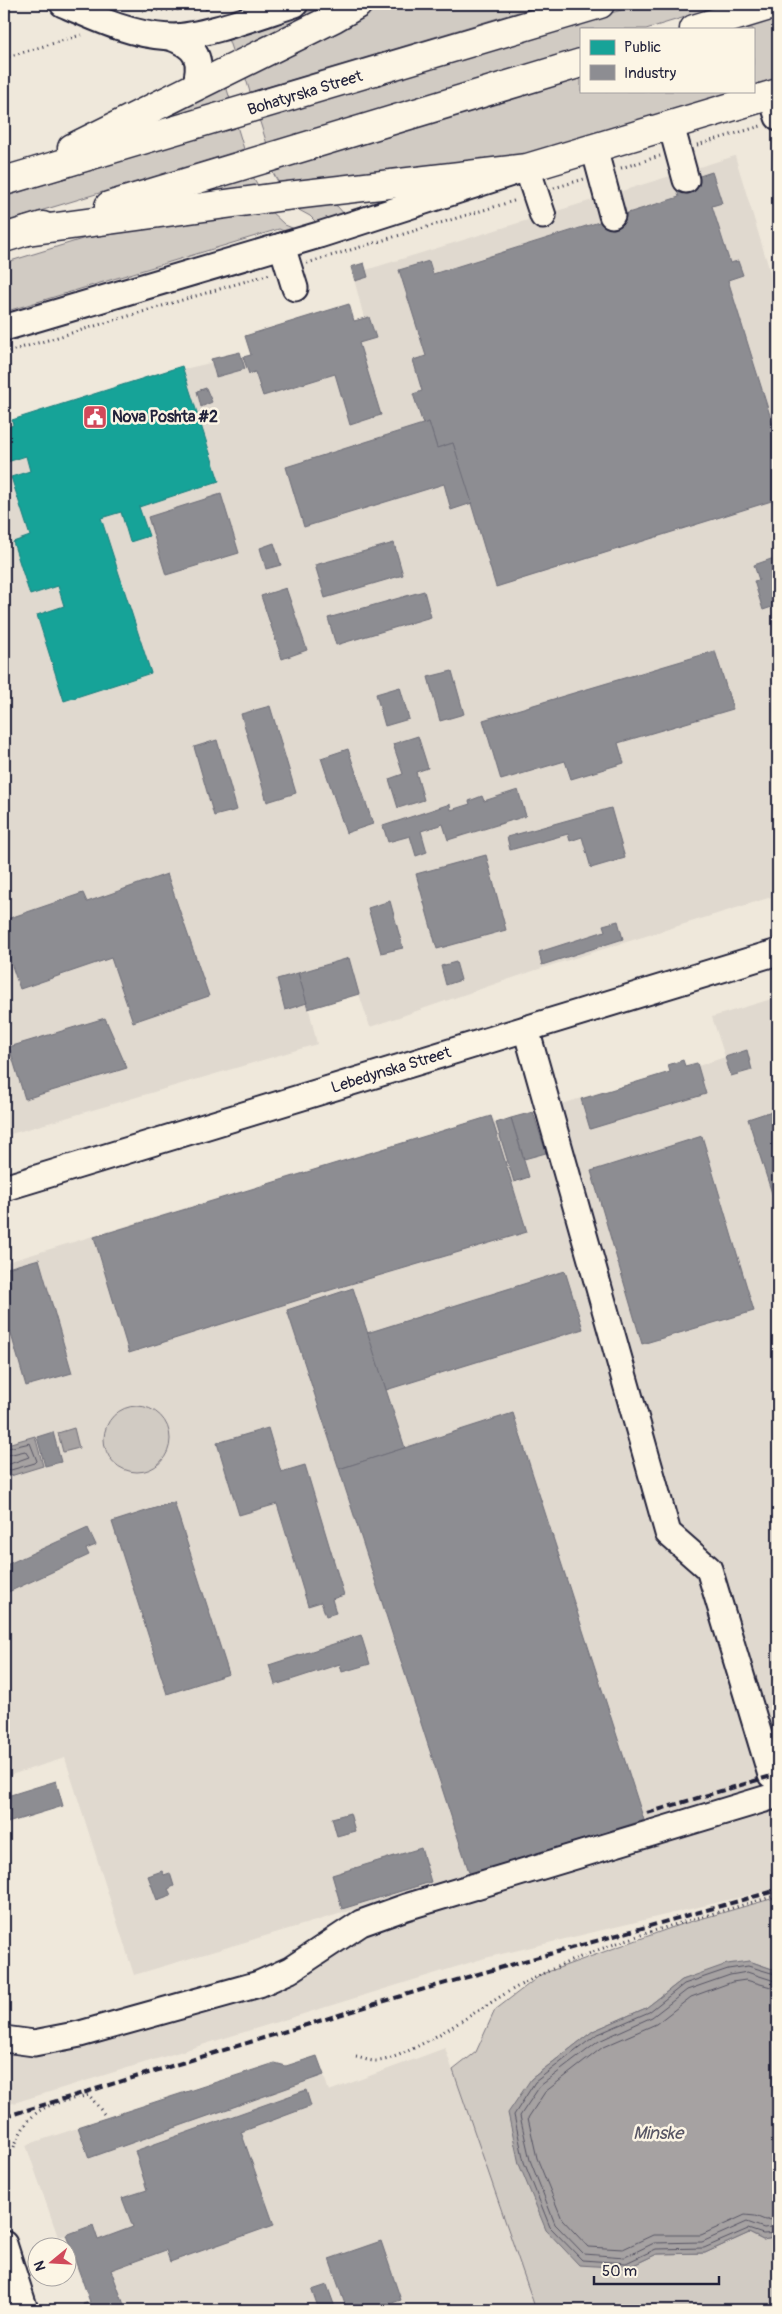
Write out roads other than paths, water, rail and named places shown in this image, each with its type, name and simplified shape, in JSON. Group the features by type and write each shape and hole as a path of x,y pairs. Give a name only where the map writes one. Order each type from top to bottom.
{"main road":[{"name":"Bohatyrska Street","path":"6,180 334,18 358,4"},
{"name":"Bohatyrska Street","path":"6,180 600,4"},
{"path":"697,28 776,4"},
{"path":"16,235 580,63"},
{"path":"16,235 278,197 598,161 774,107"}],"street":[{"path":"63,4 98,20 143,34 170,37 192,34 295,4"},
{"path":"170,37 191,47 198,60 199,73 195,87"},
{"path":"674,138 686,180"},
{"path":"598,161 612,215"},
{"path":"4,328 288,267 527,168 539,205"},
{"name":"Lebedynska Street","path":"4,1188 778,952"},
{"path":"4,2039 34,2043 80,2034 259,1984 290,1970 361,1923 774,1785 709,1569 668,1533 526,1029"},
{"path":"4,2244 25,2310"}],"water":[{"path":"74,1428 79,1448 63,1452 58,1433"},
{"path":"35,1436 43,1466 4,1478 4,1445"},
{"name":"Minske","path":"749,1961 778,1971 778,2237 763,2240 749,2233 705,2253 657,2254 627,2268 579,2265 546,2230 519,2164 508,2113 531,2079 593,2031 646,2008 682,1980 727,1964"}],"railway":[{"path":"647,1813 778,1774"},
{"path":"4,2117 421,1990 778,1890"}],"place":[{"name":"Nova Poshta #2","path":"95,417"}]}
